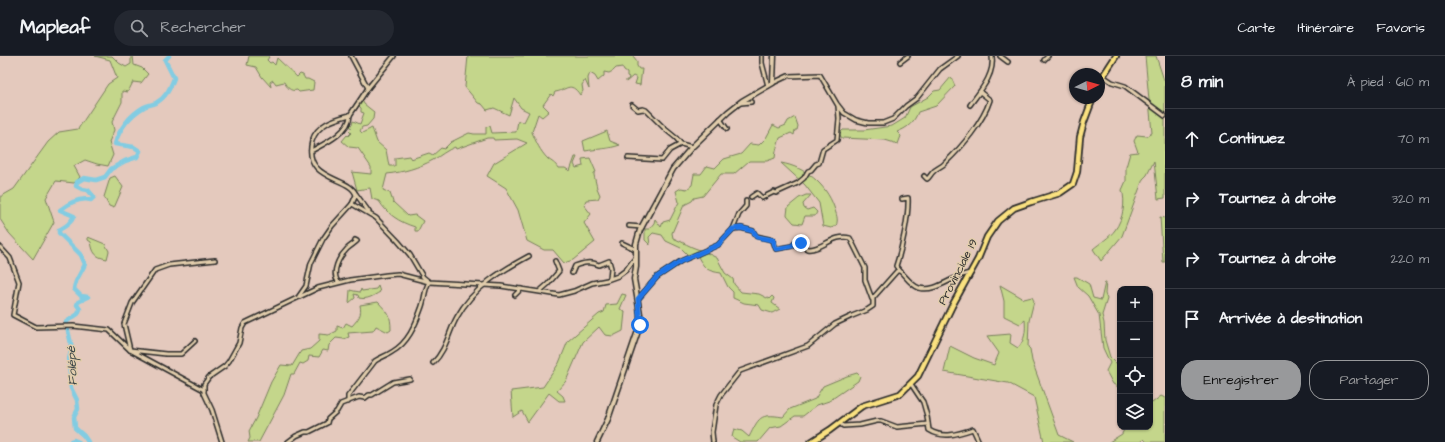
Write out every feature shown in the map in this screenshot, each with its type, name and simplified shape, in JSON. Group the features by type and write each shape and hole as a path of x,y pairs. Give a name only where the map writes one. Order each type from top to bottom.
{"main road":[{"path":"1105,73 1116,56"},
{"name":"Provinciale 19","path":"811,442 840,423 862,406 897,395 918,376 988,237 1001,218 1014,208 1060,193 1073,184 1077,172 1080,137 1091,104"}],"street":[{"path":"351,56 368,88"},
{"path":"311,151 329,141 347,126 350,115 368,88 394,56"},
{"path":"762,56 762,63 768,86"},
{"path":"772,83 774,56"},
{"path":"900,62 908,56"},
{"path":"597,442 608,419 616,392 639,329 640,321 638,299 634,279 636,267 635,249 637,239 673,170 692,147 720,119 739,103 772,83 788,76 820,75 838,106 844,113 863,122 873,124 886,122 897,116 906,106 917,98 940,69 958,56"},
{"path":"970,105 980,92 991,73 993,64 992,56"},
{"path":"1000,56 1008,62"},
{"path":"1044,60 1048,56"},
{"path":"1105,77 1112,82 1125,86 1165,116"},
{"path":"924,176 927,179 930,178 932,173 960,149 970,135 989,106 990,100 980,92"},
{"path":"739,103 751,102"},
{"path":"632,105 638,110 646,110 681,144 692,147"},
{"path":"751,197 757,193 762,198 798,183 804,178 808,171 819,163 823,149 837,140 839,119 838,106"},
{"path":"350,115 333,120 318,130 313,138 311,151 312,160 321,171 351,188 355,192 370,214 398,241 412,259 422,276 429,282"},
{"path":"720,119 727,129"},
{"path":"628,158 662,160 670,150 681,144"},
{"path":"299,296 306,286 311,263 322,239 352,204 355,198 355,192"},
{"path":"902,199 908,198 905,224 896,266 900,271 916,286 925,288 936,286 963,274 971,273"},
{"path":"638,299 657,277 681,261 718,245 733,229 739,214 746,206 746,201"},
{"path":"352,204 370,214"},
{"path":"629,226 642,227"},
{"path":"713,442 712,432 716,405 721,395 740,371 808,346 835,324 872,308 872,299 865,280 866,270 850,238 839,238 827,242 812,250 807,249 803,244 796,242 792,246 776,249 773,240 757,237 753,231 741,228 733,229"},
{"path":"338,282 335,278 335,270 344,253 357,241 355,240"},
{"path":"622,243 635,249"},
{"path":"0,247 10,258 19,282 13,315 36,327 73,326 109,330 130,350 204,390"},
{"path":"433,363 443,352 456,318 468,299 482,286 504,270 529,256"},
{"path":"222,442 204,390 206,380 225,366 232,356 241,340 243,325 299,296 322,286 338,282 391,274 429,282 521,289 559,295 622,273 635,258"},
{"path":"130,350 124,324 132,304 155,270 169,265 215,260"},
{"path":"572,273 575,266 585,263 595,263 599,265 609,260 611,268 610,278"},
{"path":"540,291 559,271 555,261"},
{"path":"872,299 897,270 900,271"},
{"path":"348,402 348,396 376,361 380,357 395,350 413,331 423,305 426,288 429,282"},
{"path":"515,295 521,289"},
{"path":"130,350 181,354 195,341"},
{"path":"288,442 296,436 305,432 310,432 327,423 328,419 337,411 340,404 359,397 365,398 393,382 410,379"},
{"path":"910,384 923,402 929,430 940,435 973,430 979,442"},
{"path":"840,423 843,426 860,425 881,421 897,427 928,424"}],"green space":[{"path":"95,56 112,56 126,67 131,64 131,56 133,56 134,65 142,68 148,74 141,83 133,82 128,92 122,91 122,102 112,122 114,130 109,142 113,155 108,166 85,160 74,166 80,177 74,183 56,181 46,198 54,222 33,259 9,233 0,219 0,197 14,189 48,142 59,132 78,129 108,84 117,78 110,60"},
{"path":"249,56 268,56 269,57 267,60 275,65 277,58 297,77 300,74 303,75 305,79 314,82 313,90 299,92 297,90 289,89 284,82 276,84 273,80 270,82 271,87 256,67 247,65"},
{"path":"468,56 633,56 637,61 637,66 639,69 642,69 640,85 635,84 637,78 633,76 626,82 629,77 622,67 616,68 609,73 604,72 604,76 598,81 595,76 590,73 588,78 589,89 585,80 582,85 583,91 580,95 571,87 555,92 553,96 551,94 543,105 549,111 542,117 538,114 532,132 538,146 548,159 558,168 565,168 570,171 575,157 577,157 574,164 576,168 583,166 582,159 590,158 596,172 594,175 600,195 598,199 586,200 584,205 591,214 584,223 595,242 573,260 564,263 553,250 544,250 527,241 518,210 506,188 487,176 494,163 527,143 517,139 494,140 493,138 487,138 456,149 455,147 427,163 405,171 387,174 383,190 390,193 393,202 408,216 415,215 423,221 418,231 415,231 415,227 394,217 379,201 372,199 370,188 357,190 352,172 371,174 371,167 358,148 349,147 342,141 351,133 349,131 352,128 348,126 349,124 352,125 353,121 360,124 364,113 361,112 361,108 359,106 362,100 364,104 374,112 373,119 367,126 362,127 360,131 362,133 372,128 377,142 386,150 389,166 395,166 395,158 409,156 411,159 429,153 433,155 441,148 444,149 451,142 469,133 486,134 486,127 490,126 492,133 516,132 518,121 524,122 529,112 521,108 514,98 509,115 494,108 487,110 482,104 478,103 465,87"},
{"path":"1145,56 1156,56 1165,83 1165,198 1158,199 1154,161 1147,175 1143,179 1122,236 1101,261 1093,249 1113,233 1122,216 1124,200 1122,190 1126,181 1126,167 1130,153 1138,152 1134,141 1137,135 1147,136 1152,133"},
{"path":"951,77 955,86 936,106 918,112 910,125 897,132 901,136 898,144 885,140 842,138 839,134 843,130 864,130 892,126 905,118 910,107 928,97 934,91 940,90"},
{"path":"795,117 798,126 797,130 795,130 794,135 791,133 780,138 775,158 767,161 749,161 734,174 721,174 703,196 694,198 692,201 684,205 672,233 673,238 700,250 695,255 689,256 681,248 666,241 662,235 653,233 649,237 650,245 645,240 645,229 649,229 654,223 655,219 661,227 663,222 670,220 679,202 676,191 681,188 687,189 692,185 694,174 701,174 707,166 715,168 724,159 741,154 750,144 759,145 766,138 773,125 779,128 786,125 788,121"},
{"path":"607,131 610,141 620,145 585,151 583,141"},
{"path":"781,163 798,168 814,178 820,184 826,191 834,207 837,219 836,226 831,228 823,226 819,203 805,185"},
{"path":"115,176 123,187 114,208 109,206 104,197 110,178"},
{"path":"806,195 811,195 803,204 804,208 807,210 813,208 817,212 815,216 805,216 802,224 794,223 787,215 788,207 799,198"},
{"path":"1160,217 1165,218 1165,262 1163,262"},
{"path":"88,237 105,244 109,251 107,259 95,254"},
{"path":"705,252 717,258 725,273 733,279 734,284 741,292 759,294 769,299 772,296 774,298 772,303 780,309 772,313 762,310 759,305 744,303 733,298 733,292 728,287 721,273 707,269 700,261 698,257"},
{"path":"1074,277 1077,277 1089,284 1093,298 1101,300 1106,282 1105,294 1107,299 1102,315 1105,340 1110,357 1117,364 1117,386 1113,384 1106,371 1110,363 1103,348 1099,315 1088,296 1078,287"},
{"path":"1000,285 1024,299 1032,297 1034,301 1029,321 1028,347 1030,349 1032,361 1059,435 1073,442 1044,442 1034,397 1008,383 944,372 950,346 974,358 994,365 999,353 987,336 1011,334 1010,343 1018,348 1022,342 1025,320 1020,324 1004,316 1004,301"},
{"path":"378,286 380,292 365,298 359,298 358,295 354,294 355,298 349,303 350,290 360,292 361,289 362,291 376,289"},
{"path":"622,294 626,295 620,309 625,312 623,331 613,336 605,335 599,327 583,342 566,381 557,391 563,396 565,401 559,401 549,393 528,422 522,411 513,417 511,391 543,387 559,363 568,341 599,314 604,312 606,305 617,304"},
{"path":"378,302 388,314 391,330 388,332 376,326 373,331 348,333 349,337 344,339 336,338 329,345 328,351 323,350 319,357 309,356 308,361 303,364 300,363 294,374 291,374 284,395 259,442 248,442 250,438 249,431 271,382 281,365 292,366 301,351 310,349 319,341 319,334 329,335 337,331 337,326 343,328 346,323 352,326 361,311 360,305"},
{"path":"857,373 860,376 858,381 829,401 817,405 803,416 795,416 781,426 770,428 758,442 740,442 732,437 734,429 742,431 749,437 755,425 761,418 769,416 783,417 790,409 815,399 823,386"},
{"path":"1161,396 1165,398 1165,442 1147,442 1144,439 1141,442 1109,442 1122,434 1124,430 1153,430 1153,402"}],"waterway":[{"name":"Folépé","path":"88,442 75,428 74,417 78,409 77,400 71,388 69,359 72,348 66,322 78,314 80,309 77,305 78,302 88,297 81,296 74,289 77,279 85,264 81,255 59,233 59,230 68,224 74,216 60,210 75,201 83,199 91,200 94,197 88,190 76,186 77,182 84,178 96,180 105,177 111,169 125,161 137,157 140,151 134,147 115,144 119,133 130,118 144,107 159,101 171,86 174,78 165,60 169,56"},
{"name":"Folépé","path":"71,442 74,440 79,442"}],"route":[{"path":"640,325 638,299 652,282 669,268 681,261 718,245 733,229 741,228 753,231 757,237 771,239 773,240 776,249 793,246 796,242 801,243"}]}
